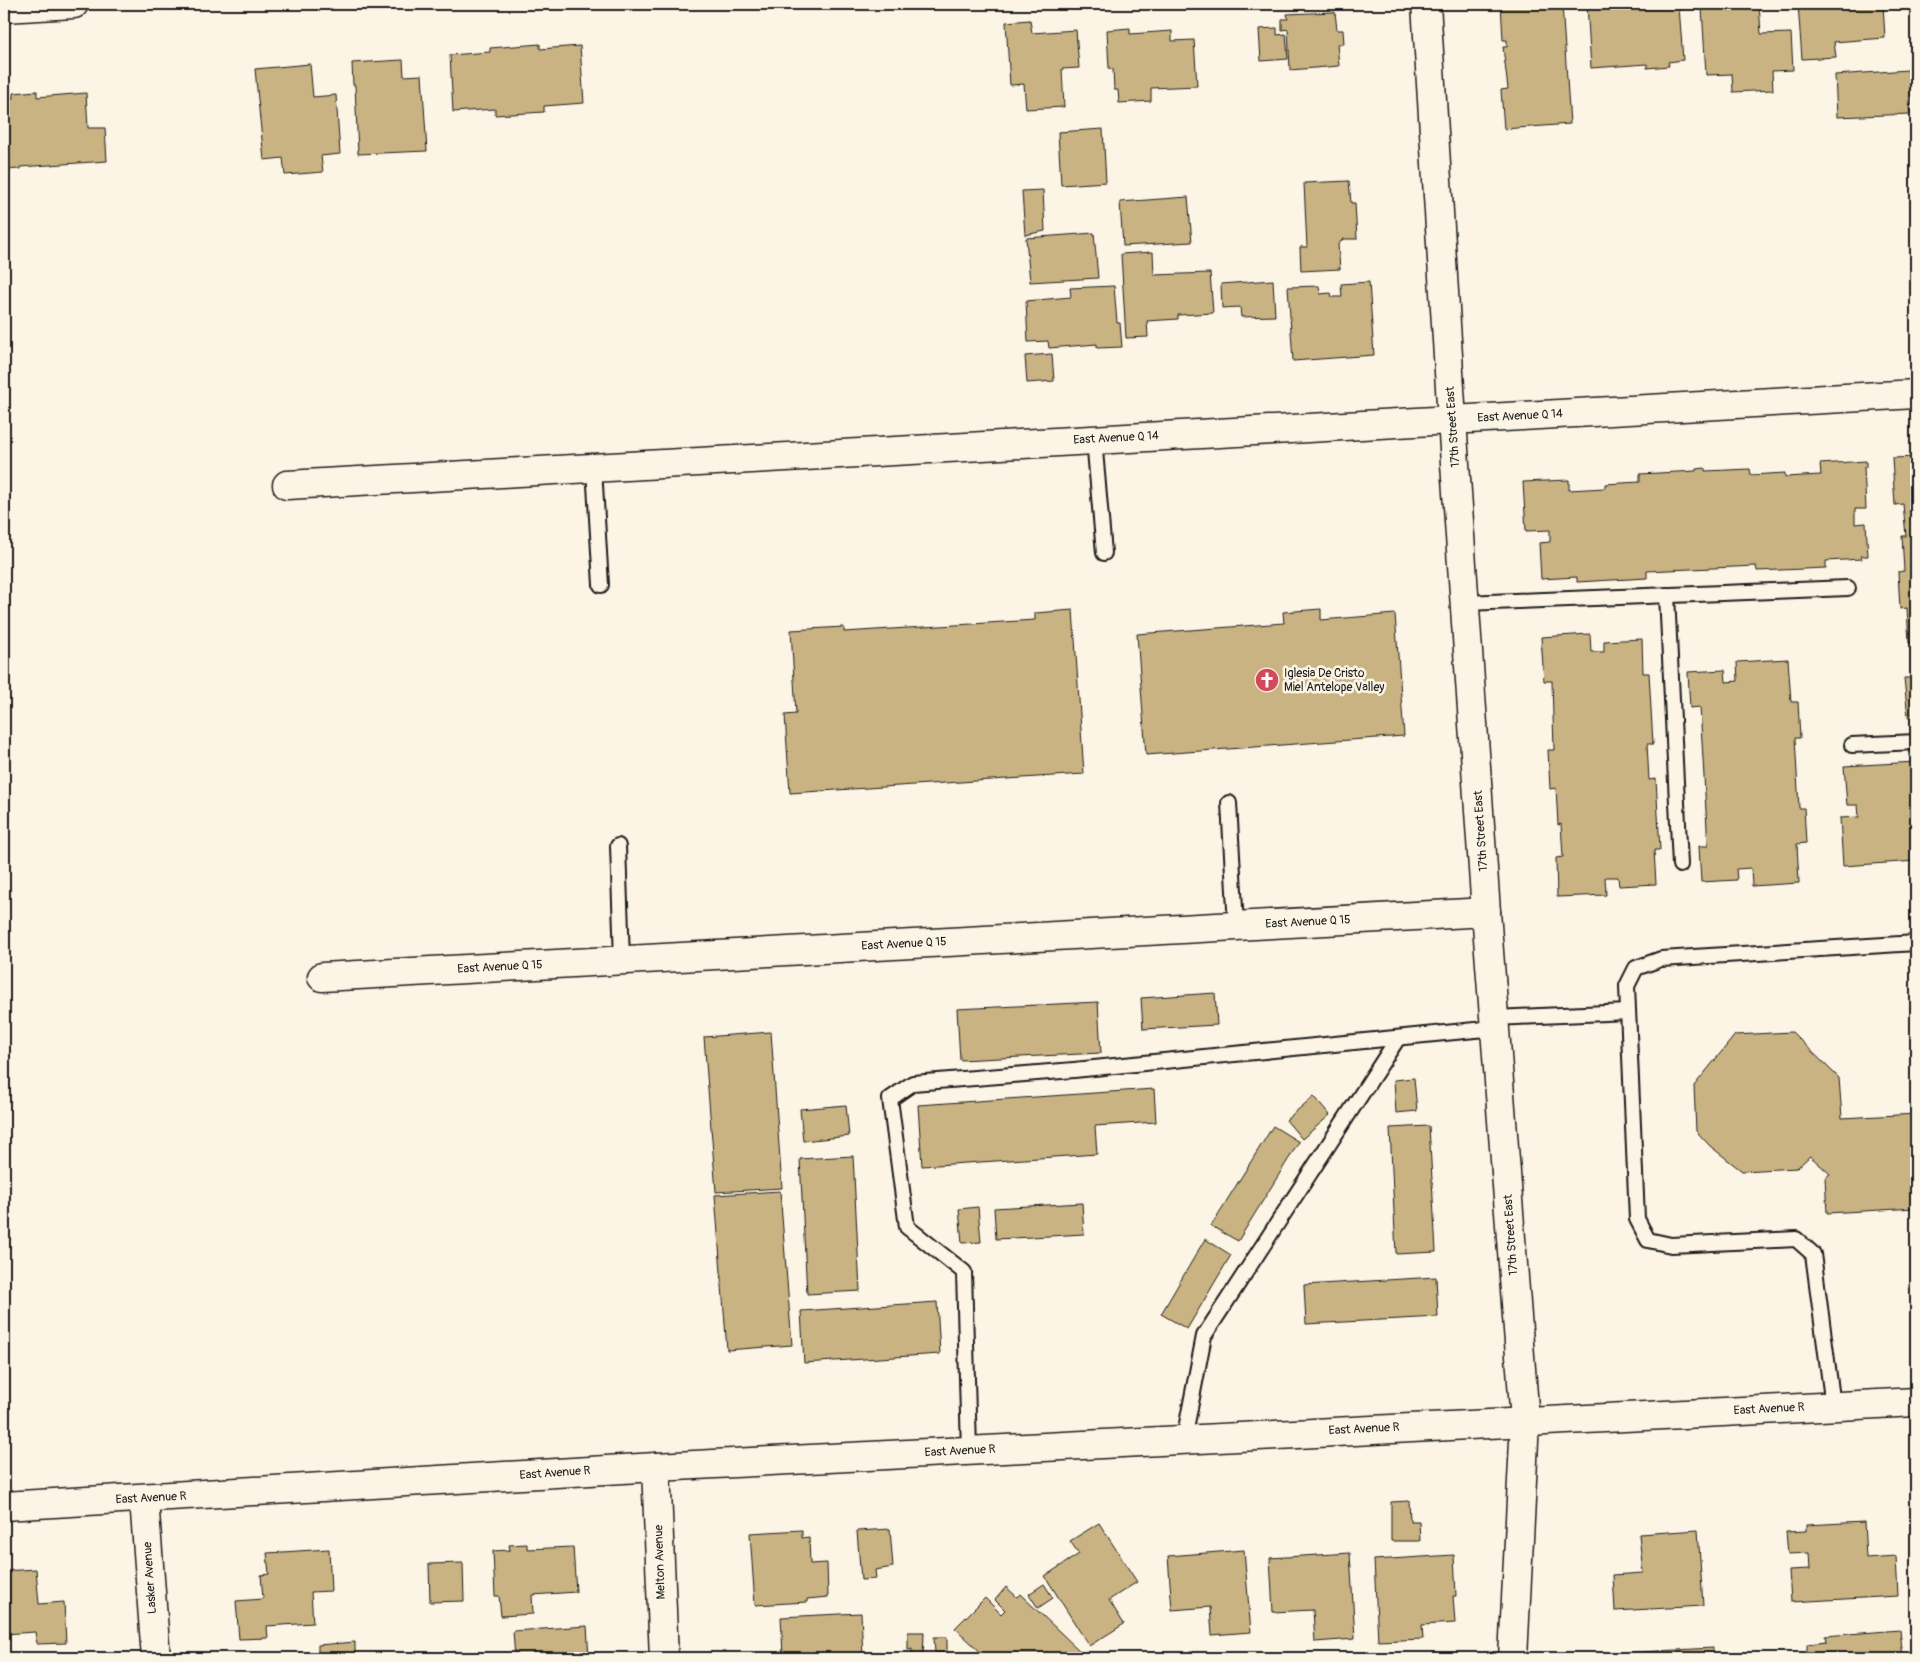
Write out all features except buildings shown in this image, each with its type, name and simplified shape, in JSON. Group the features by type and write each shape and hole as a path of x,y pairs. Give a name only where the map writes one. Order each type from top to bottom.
{"street":[{"path":"4,8 74,4"},
{"name":"17th Street East","path":"1426,4 1486,912 1525,1421 1513,1658"},
{"name":"East Avenue Q 14","path":"287,485 1916,394"},
{"name":"East Avenue Q 15","path":"322,977 1486,912"},
{"name":"East Avenue R","path":"4,1506 656,1467 1916,1402"},
{"name":"Melton Avenue","path":"656,1467 664,1658"},
{"name":"Lasker Avenue","path":"144,1499 156,1658"}],"lane":[{"path":"1094,439 1104,552"},
{"path":"594,468 601,585"},
{"path":"1465,603 1848,588"},
{"path":"1667,595 1680,865"},
{"path":"1852,745 1916,742"},
{"path":"1229,803 1236,926"},
{"path":"618,846 622,960"},
{"path":"1833,1406 1813,1254 1796,1239 1671,1245 1648,1240 1637,1220 1627,986 1636,968 1661,959 1916,943"},
{"path":"969,1450 964,1272 907,1227 890,1099 913,1083 1074,1070 1398,1038 1495,1023 1628,1012"},
{"path":"1184,1439 1204,1336 1398,1038"}],"place":[{"name":"Iglesia De Cristo Miel Antelope Valley","path":"1267,680"}]}
